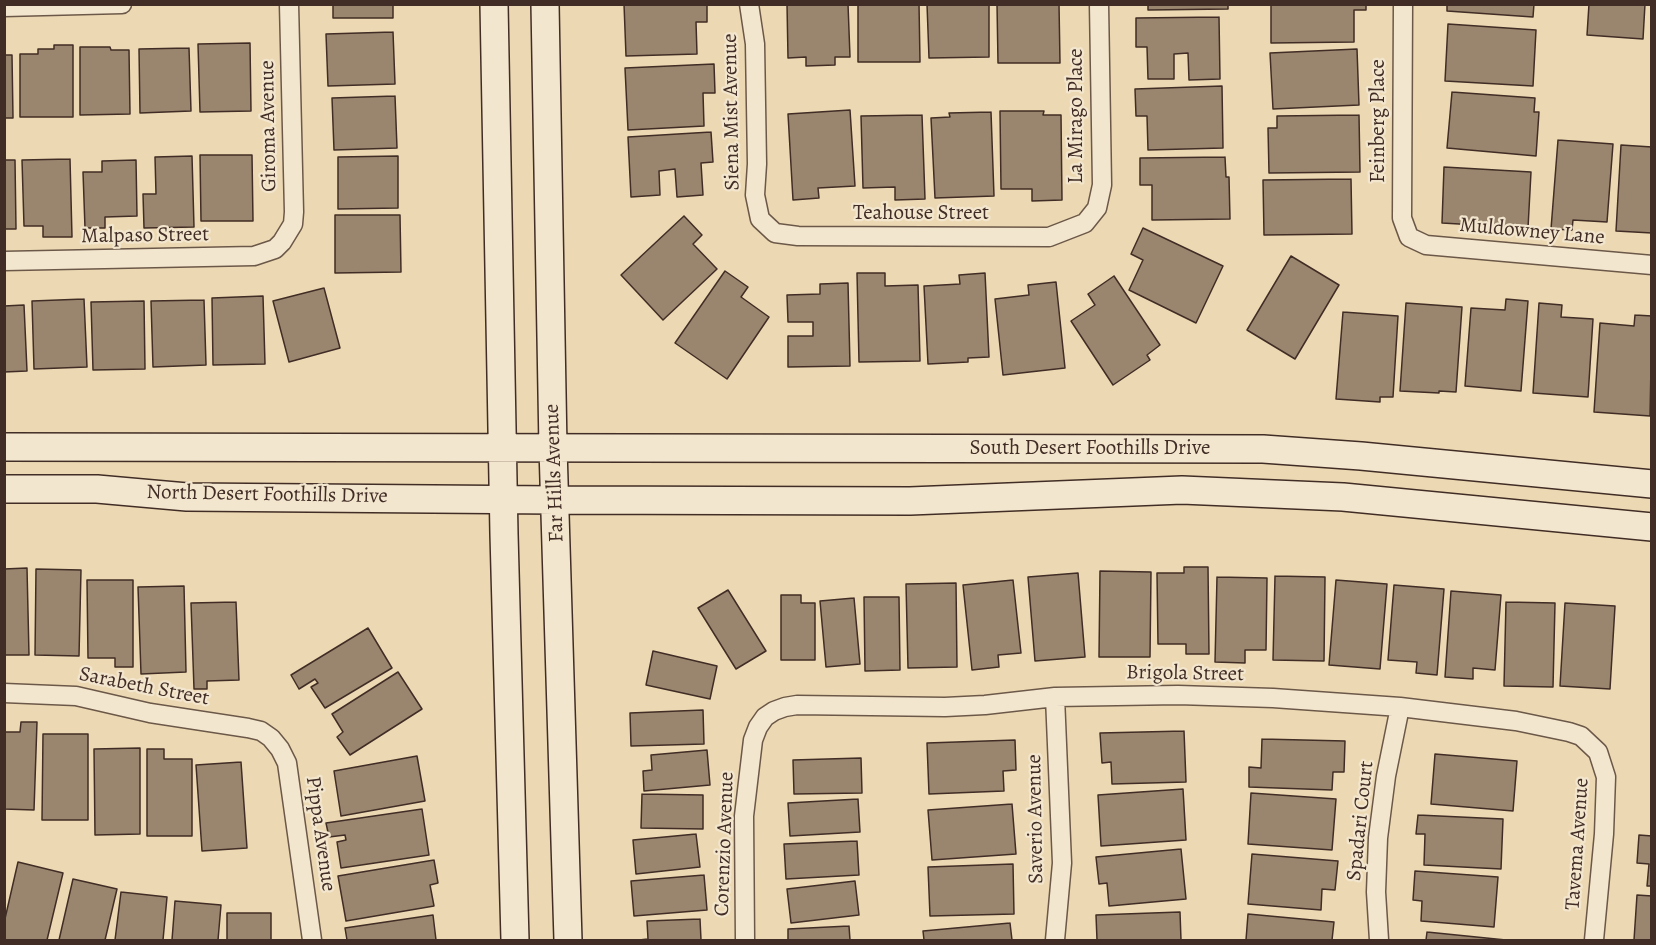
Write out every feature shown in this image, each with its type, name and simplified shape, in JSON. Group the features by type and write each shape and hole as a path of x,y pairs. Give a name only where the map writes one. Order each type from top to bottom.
{"main road":[{"name":"Far Hills Avenue","path":"494,4 528,448 529,500 568,940"},
{"name":"Far Hills Avenue","path":"515,940 529,500 528,448 545,4"},
{"path":"4,447 528,448"},
{"name":"South Desert Foothills Drive","path":"528,448 1263,449 1361,456 1652,484"},
{"name":"North Desert Foothills Drive","path":"4,489 97,489 187,497 529,500"},
{"name":"South Desert Foothills Drive","path":"529,500 910,501 1182,490 1343,497 1652,527"}],"street":[{"path":"4,7 122,4"},
{"name":"Giroma Avenue","path":"282,243 293,224 294,212 289,4"},
{"name":"Siena Mist Avenue","path":"749,4 755,44 757,164 755,195 760,219"},
{"name":"La Mirago Place","path":"1084,223 1097,208 1102,185 1099,4"},
{"name":"Feinberg Place","path":"1403,4 1402,218 1409,237"},
{"name":"Teahouse Street","path":"760,219 775,233 807,237 1049,237 1084,223"},
{"name":"Muldowney Lane","path":"1409,237 1426,245 1652,265"},
{"name":"Malpaso Street","path":"4,261 254,256 275,249 282,243"},
{"name":"Sarabeth Street","path":"4,693 58,693 86,697 150,713 248,728 261,731 271,738"},
{"name":"Brigola Street","path":"765,717 784,706 797,705 964,706 1055,697 1240,696 1400,707 1516,721 1581,736 1598,752"},
{"name":"Saverio Avenue","path":"1055,697 1062,863 1055,940"},
{"name":"Spadari Court","path":"1379,940 1376,892 1378,838 1386,776 1400,707"},
{"name":"Corenzio Avenue","path":"745,940 744,816 753,740 765,717"},
{"name":"Pippa Avenue","path":"271,738 287,763 312,940"},
{"name":"Tavema Avenue","path":"1594,940 1606,790 1606,777 1598,752"}],"building":[{"path":"333,4 393,4 393,18 333,18"},
{"path":"624,4 707,4 707,22 696,22 697,54 626,56"},
{"path":"787,4 848,4 850,57 835,57 835,65 806,66 806,57 788,58"},
{"path":"858,4 919,4 920,62 858,62"},
{"path":"927,4 989,4 989,57 929,58"},
{"path":"997,4 1059,4 1060,63 998,63"},
{"path":"1148,4 1228,4 1228,9 1148,10"},
{"path":"1271,4 1366,4 1366,10 1354,10 1354,42 1271,43"},
{"path":"1447,4 1534,4 1533,17 1447,11"},
{"path":"1589,4 1645,4 1643,39 1587,35"},
{"path":"1219,17 1220,79 1189,80 1188,53 1174,54 1174,79 1148,79 1147,47 1136,47 1136,18"},
{"path":"1448,24 1536,30 1533,86 1445,81"},
{"path":"393,32 395,84 328,86 326,34"},
{"path":"250,43 251,111 200,112 198,44"},
{"path":"54,45 73,45 73,117 20,117 20,54 38,54 38,49 54,49"},
{"path":"80,47 110,47 111,50 129,50 130,114 80,115"},
{"path":"189,48 191,111 140,113 139,49"},
{"path":"1357,49 1359,105 1273,109 1270,53"},
{"path":"4,55 12,55 13,118 4,118"},
{"path":"714,64 715,93 703,93 704,126 628,130 625,68"},
{"path":"1222,86 1223,148 1148,150 1147,116 1136,116 1135,89"},
{"path":"1452,92 1535,98 1534,112 1539,112 1536,156 1447,148"},
{"path":"395,96 397,148 334,150 332,98"},
{"path":"850,110 855,186 818,188 819,198 793,200 788,114"},
{"path":"1000,111 1044,111 1043,115 1061,115 1062,200 1032,201 1032,189 1001,189"},
{"path":"991,112 994,196 935,198 931,118 950,117 949,113"},
{"path":"922,115 925,199 895,200 895,187 863,188 861,116"},
{"path":"1359,115 1360,172 1269,173 1268,128 1277,128 1277,116"},
{"path":"711,132 713,162 701,163 703,195 677,197 675,169 659,171 660,195 631,197 628,137"},
{"path":"1558,140 1613,144 1607,222 1573,220 1572,230 1551,229"},
{"path":"1621,145 1652,147 1652,233 1616,231"},
{"path":"200,155 252,155 253,221 201,221"},
{"path":"192,156 194,227 144,228 143,194 156,194 155,157"},
{"path":"398,156 398,208 338,209 338,157"},
{"path":"1225,157 1226,177 1229,177 1230,219 1152,220 1152,185 1140,185 1140,158"},
{"path":"70,159 72,237 43,237 43,226 24,226 22,160"},
{"path":"4,160 15,160 16,229 4,229"},
{"path":"136,160 137,216 105,217 105,228 85,228 83,172 102,172 102,161"},
{"path":"1444,167 1531,172 1528,228 1442,223"},
{"path":"1351,179 1352,234 1264,235 1263,180"},
{"path":"335,215 400,215 401,272 335,273"},
{"path":"684,216 702,235 693,244 717,269 663,320 621,275"},
{"path":"1143,228 1223,266 1196,323 1129,290 1143,260 1131,254"},
{"path":"1291,256 1339,285 1295,359 1247,330"},
{"path":"725,271 748,287 741,297 769,317 727,379 675,343"},
{"path":"857,273 885,273 885,286 918,285 920,361 859,362"},
{"path":"985,273 989,357 968,358 968,362 928,364 924,286 960,284 959,275"},
{"path":"1114,276 1160,345 1147,355 1150,360 1113,385 1071,321 1095,305 1088,294"},
{"path":"1056,282 1065,368 1003,375 995,299 1029,295 1028,285"},
{"path":"848,283 850,366 788,367 788,336 813,336 813,322 788,322 787,295 820,294 820,284"},
{"path":"324,288 340,348 289,362 273,301"},
{"path":"263,296 265,364 213,365 212,298"},
{"path":"84,299 87,367 34,369 32,301"},
{"path":"1506,299 1528,301 1521,391 1465,386 1471,308 1505,310"},
{"path":"204,300 206,365 153,367 151,301"},
{"path":"144,301 145,369 93,370 91,302"},
{"path":"1406,303 1462,307 1456,392 1400,391"},
{"path":"1539,303 1562,305 1561,317 1593,319 1588,397 1533,393"},
{"path":"24,305 27,371 4,372 4,306"},
{"path":"1343,312 1398,316 1393,397 1380,397 1380,402 1336,399"},
{"path":"1635,315 1652,316 1650,416 1594,412 1600,323 1634,326"},
{"path":"1184,567 1208,567 1209,654 1186,654 1186,644 1158,644 1157,573 1184,573"},
{"path":"27,568 29,655 4,655 4,569"},
{"path":"36,569 81,570 79,656 35,655"},
{"path":"1100,571 1151,572 1150,657 1099,657"},
{"path":"1078,573 1085,657 1035,661 1028,577"},
{"path":"1275,576 1325,577 1324,661 1273,660"},
{"path":"1217,577 1267,578 1266,650 1245,650 1245,663 1215,662"},
{"path":"87,580 133,580 133,667 115,667 115,658 88,658"},
{"path":"1013,580 1021,653 998,655 999,667 972,670 963,585"},
{"path":"1336,580 1387,584 1380,669 1329,665"},
{"path":"956,583 957,667 908,668 906,584"},
{"path":"1394,585 1444,589 1437,675 1416,673 1417,662 1388,660"},
{"path":"184,586 186,672 141,674 138,587"},
{"path":"728,590 766,651 736,669 698,608"},
{"path":"1451,591 1501,595 1495,670 1473,668 1473,679 1445,677"},
{"path":"781,595 801,595 801,603 815,603 815,660 781,660"},
{"path":"864,597 899,597 900,670 865,671"},
{"path":"854,598 860,664 826,667 820,601"},
{"path":"236,602 239,680 207,681 207,689 194,689 191,603"},
{"path":"1506,602 1555,603 1553,687 1504,686"},
{"path":"1565,603 1615,606 1610,689 1560,686"},
{"path":"368,628 392,668 325,708 311,687 318,683 315,679 299,689 291,675"},
{"path":"653,651 717,666 710,699 646,685"},
{"path":"398,672 422,709 350,755 337,737 343,732 332,714"},
{"path":"703,710 704,744 631,746 630,713"},
{"path":"21,722 37,722 34,810 4,809 4,732 20,732"},
{"path":"1184,731 1186,782 1112,784 1111,762 1102,763 1100,733"},
{"path":"43,734 88,734 88,820 42,820"},
{"path":"1262,739 1345,741 1344,772 1333,772 1332,790 1249,787 1249,767 1261,768"},
{"path":"1015,740 1016,770 1003,771 1004,791 929,794 927,743"},
{"path":"140,748 140,834 95,835 94,749"},
{"path":"147,749 164,749 164,759 192,759 192,836 147,836"},
{"path":"707,750 710,785 644,791 643,771 652,770 651,755"},
{"path":"1435,754 1517,761 1513,811 1431,804"},
{"path":"417,756 425,801 341,816 334,771"},
{"path":"861,758 862,793 794,794 793,760"},
{"path":"241,762 247,848 202,851 196,765"},
{"path":"1183,789 1186,840 1101,846 1098,795"},
{"path":"1251,793 1336,799 1332,850 1248,844"},
{"path":"642,794 703,795 703,829 641,828"},
{"path":"858,799 860,832 790,836 788,803"},
{"path":"1012,804 1016,854 932,860 928,810"},
{"path":"422,809 429,855 341,868 337,842 346,840 345,835 329,837 326,823"},
{"path":"1418,815 1503,819 1501,869 1424,865 1425,834 1416,834"},
{"path":"696,834 700,867 636,874 633,840"},
{"path":"1639,835 1652,836 1652,886 1647,886 1649,864 1637,863"},
{"path":"857,841 859,875 786,879 784,844"},
{"path":"1181,849 1186,899 1109,906 1107,883 1099,884 1096,857"},
{"path":"1252,854 1338,861 1335,890 1322,889 1321,910 1248,904"},
{"path":"434,860 438,883 430,885 434,906 346,921 338,876"},
{"path":"18,862 63,873 47,940 4,940 4,923"},
{"path":"1013,864 1014,914 930,916 928,867"},
{"path":"1415,871 1498,877 1494,927 1421,921 1422,901 1413,900"},
{"path":"704,875 707,910 634,916 631,881"},
{"path":"73,879 117,889 105,940 59,940"},
{"path":"855,881 859,915 791,923 787,889"},
{"path":"121,892 167,897 163,940 115,940"},
{"path":"1637,895 1652,896 1652,940 1634,940"},
{"path":"175,901 221,905 218,940 172,940"},
{"path":"1180,912 1181,940 1097,940 1096,915"},
{"path":"227,913 271,913 271,940 227,940"},
{"path":"1248,914 1334,922 1332,940 1246,940"},
{"path":"433,915 436,940 347,940 345,928"},
{"path":"700,919 701,940 639,940 648,939 647,921"},
{"path":"1010,923 1012,940 924,940 923,931"},
{"path":"849,926 850,940 788,940 788,929"},
{"path":"1427,932 1506,940 1426,940"}]}
